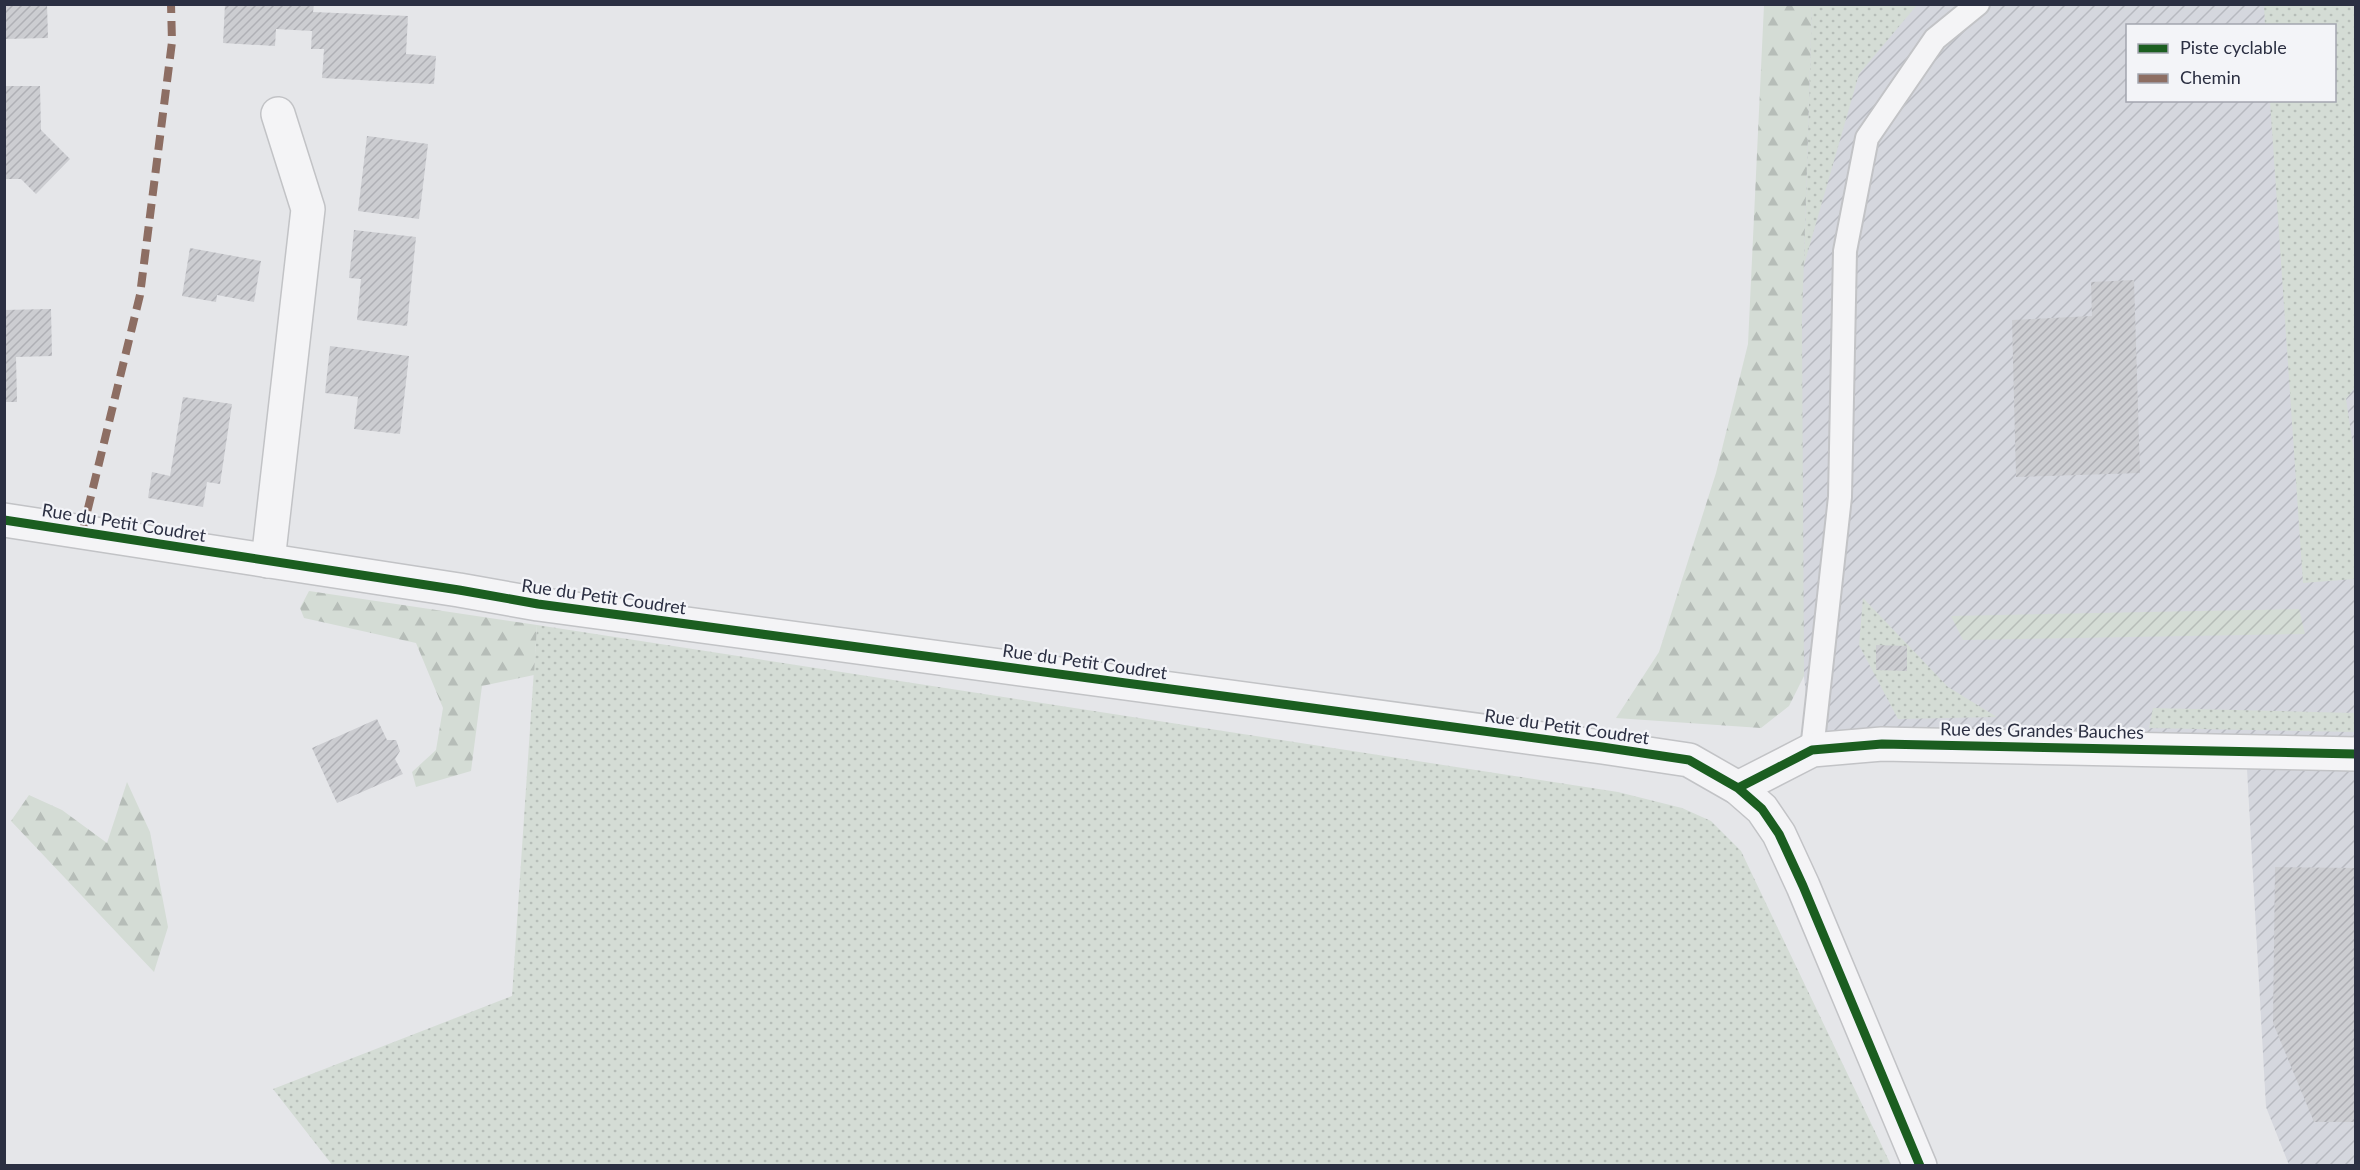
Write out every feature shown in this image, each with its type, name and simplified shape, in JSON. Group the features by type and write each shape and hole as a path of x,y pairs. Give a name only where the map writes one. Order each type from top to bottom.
{"street":[{"path":"268,561 308,209 278,114"},
{"name":"Rue du Petit Coudret","path":"4,520 538,604 1689,760 1738,788 1762,809 1779,834 1920,1166"},
{"name":"Rue des Grandes Bauches","path":"1738,788 1812,750 1882,744 2355,754"}],"lane":[{"path":"1812,750 1840,497 1845,251 1867,138 1935,39 1978,4"}],"shaded area":[{"path":"1786,5 2355,5 2355,1165 2289,1165 2266,1107 2246,751 1812,750 1768,346"}],"green space":[{"path":"1764,5 1812,5 1802,320 1804,676 1789,706 1761,728 1616,718 1659,652 1716,473 1748,344"},
{"path":"1812,5 1917,5 1859,74 1804,265"},
{"path":"2264,5 2355,5 2356,386 2346,399 2355,459 2355,579 2303,583 2270,102 2336,102 2336,24 2265,24"},
{"path":"309,591 537,625 534,675 482,686 471,771 416,787 412,772 436,750 443,708 416,643 304,618 300,608"},
{"path":"1863,598 1948,687 1997,717 1898,719 1859,645"},
{"path":"2299,609 2305,634 1963,640 1951,616"},
{"path":"537,625 1618,792 1682,808 1711,821 1741,851 1891,1165 333,1166 273,1089 512,996"},
{"path":"2153,708 2355,713 2355,732 2149,728"},
{"path":"127,782 150,832 168,927 154,972 11,821 29,795 62,810 107,843"}],"building":[{"path":"4,4 47,4 48,38 4,39"},
{"path":"225,4 314,4 313,12 408,16 406,54 436,56 434,84 322,78 324,49 311,49 312,31 276,29 275,46 223,43"},
{"path":"4,86 40,86 41,130 70,159 36,194 21,179 4,179"},
{"path":"367,136 428,144 419,219 358,211"},
{"path":"354,230 416,237 407,326 357,320 361,279 349,278"},
{"path":"190,248 261,261 254,302 217,295 216,302 182,296"},
{"path":"2134,280 2140,473 2016,477 2012,320 2092,316 2091,282"},
{"path":"51,309 52,356 16,357 17,402 4,402 4,310"},
{"path":"330,346 409,356 400,434 354,429 358,397 325,393"},
{"path":"183,397 232,404 220,484 207,482 203,507 148,498 152,472 170,476"},
{"path":"1876,645 1907,646 1907,671 1876,670"},
{"path":"377,719 387,740 396,740 400,751 395,759 403,774 337,803 312,748"},
{"path":"2275,867 2356,868 2356,1122 2314,1122 2273,1023"}],"marked path":[{"path":"82,533 140,295 172,42 171,4"}],"cycle path":[{"path":"4,520 538,604 1689,760 1738,788 1762,809 1779,834 1920,1166"},
{"path":"1738,788 1812,750 1882,744 2356,754"}]}
